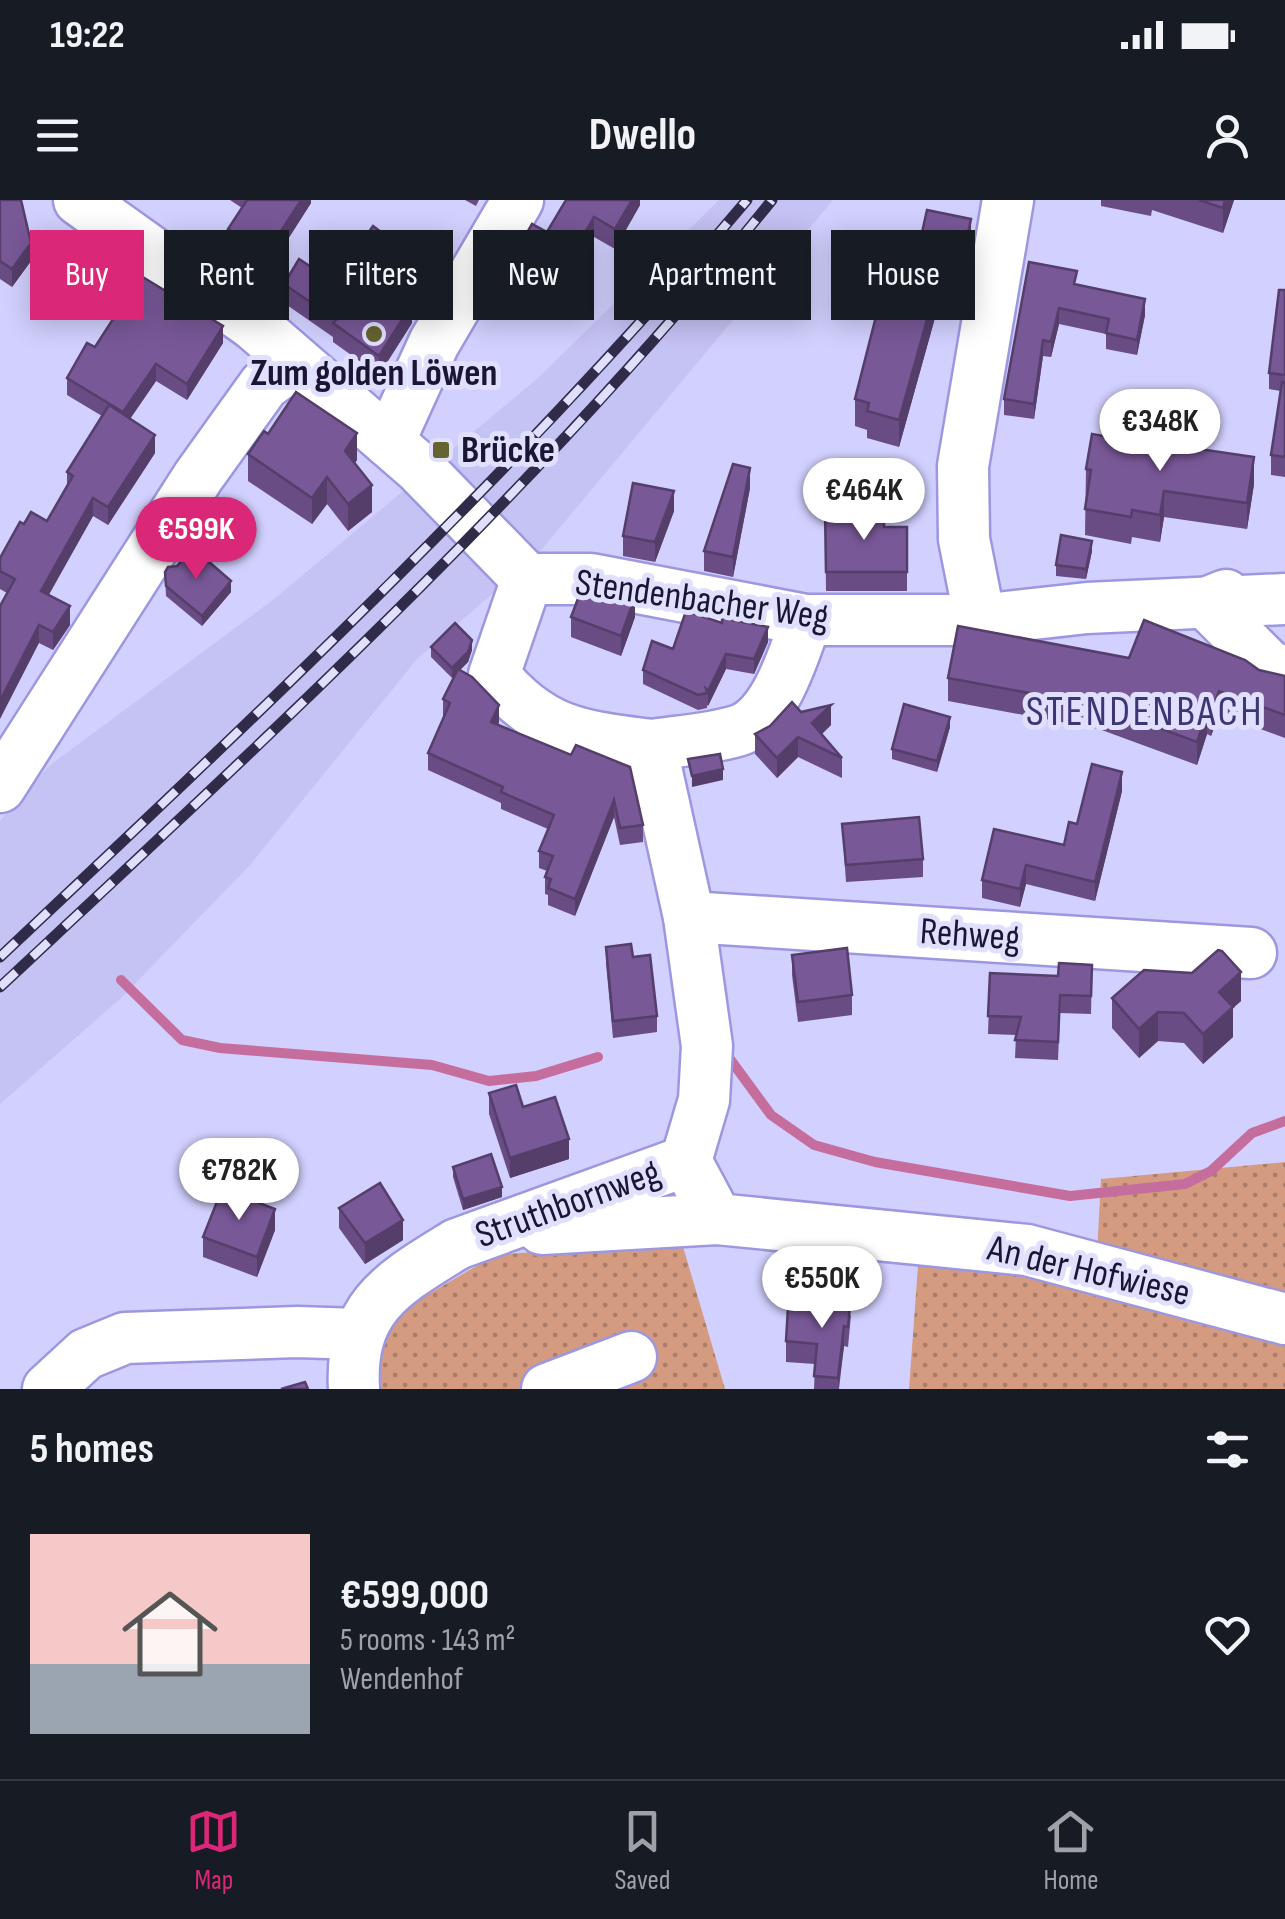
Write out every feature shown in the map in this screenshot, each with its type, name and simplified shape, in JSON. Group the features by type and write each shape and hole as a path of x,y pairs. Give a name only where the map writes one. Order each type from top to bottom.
{"street":[{"name":"Stendenbacher Weg","path":"80,200 141,217 254,325 419,468 527,580 591,580 806,620 980,620 1088,608 1285,599"},
{"path":"389,442 434,343 518,200"},
{"path":"980,620 964,539 963,466 1008,200"},
{"path":"0,787 198,477 264,385 296,362"},
{"path":"1285,569 1206,604 1269,666 1285,672"},
{"path":"527,580 494,674 518,704 574,735 651,745 741,731 762,715 788,670 806,620"},
{"name":"Struthbornweg","path":"358,1334 366,1317 400,1281 457,1244 686,1161 704,1100 707,1046 689,917 651,745"},
{"name":"Rehweg","path":"689,917 1251,953"},
{"path":"686,1161 717,1220"},
{"name":"An der Hofwiese","path":"490,1232 717,1220 1027,1250 1285,1319"},
{"path":"48,1389 86,1354 124,1338 296,1332 358,1334 352,1358 354,1389"},
{"path":"547,1389 631,1357"}],"shaded area":[{"path":"719,200 833,200 808,230 688,230"},
{"path":"614,303 614,320 733,320 537,555 417,659 250,865 121,998 0,1104 0,821 49,766 273,600 537,379"},
{"path":"1285,1162 1285,1389 909,1389 918,1266 1097,1254 1101,1179"},
{"path":"681,1240 725,1389 373,1389 374,1342 405,1308 495,1255"}],"building":[{"path":"0,200 21,200 30,244 12,269 0,261"},
{"path":"247,200 301,200 282,230 228,229"},
{"path":"566,200 632,200 615,229 594,217 586,230 548,230"},
{"path":"1199,200 1225,200 1223,208"},
{"path":"927,210 971,219 969,230 923,230"},
{"path":"299,259 309,266 309,301 289,287 289,276"},
{"path":"1029,262 1077,271 1074,284 1145,299 1137,340 1106,333 1109,319 1059,308 1051,342 1043,340 1034,404 1004,399"},
{"path":"144,278 164,290 164,320 213,320 223,326 187,384 156,364 123,412 67,378 87,343 95,347 112,320 144,320"},
{"path":"1279,290 1285,290 1285,375 1269,373"},
{"path":"336,320 402,320 379,356 333,323"},
{"path":"875,320 927,320 899,420 867,411 869,403 855,399"},
{"path":"1282,382 1285,383 1285,457 1271,455"},
{"path":"296,392 357,433 345,451 372,485 348,504 327,477 312,498 248,454 264,431 268,434"},
{"path":"109,405 155,435 108,507 93,498 41,591 70,606 53,632 39,625 0,701 0,606 15,579 0,571 0,558 20,522 24,524 31,512 47,521 73,476 67,472"},
{"path":"1123,433 1254,457 1247,503 1164,491 1160,515 1132,510 1131,517 1085,509 1092,434 1114,438"},
{"path":"733,464 750,468 733,557 704,551"},
{"path":"633,483 674,491 655,542 623,536"},
{"path":"825,510 884,510 884,527 907,527 907,572 826,572"},
{"path":"1061,535 1092,541 1086,569 1056,565"},
{"path":"193,548 231,581 202,616 166,586 168,567 177,566"},
{"path":"582,588 635,597 621,636 571,617"},
{"path":"686,611 722,623 722,618 768,627 754,659 726,654 707,693 698,695 643,670 652,641 673,649"},
{"path":"1144,620 1245,660 1259,670 1285,676 1285,715 1219,691 1211,713 1207,711 1197,742 1099,706 948,678 958,626 1129,658"},
{"path":"455,623 472,640 468,652 452,668 431,647"},
{"path":"458,669 472,677 499,705 491,722 571,755 576,745 630,767 643,825 620,828 614,800 575,899 548,888 551,879 545,877 553,856 539,851 554,815 428,753 450,703 443,699"},
{"path":"792,702 801,712 831,705 812,723 842,758 798,737 777,758 755,734 770,726"},
{"path":"904,704 950,717 937,761 892,749"},
{"path":"720,754 723,769 692,776 688,759"},
{"path":"1092,764 1122,772 1095,882 1026,865 1020,889 982,880 994,829 1064,845 1069,822 1077,824"},
{"path":"919,817 923,859 846,865 842,824"},
{"path":"631,944 633,957 650,955 657,1016 613,1021 606,947"},
{"path":"847,948 852,995 798,1002 792,955"},
{"path":"1218,950 1241,972 1219,992 1233,1007 1203,1034 1184,1013 1158,1012 1139,1029 1112,998 1144,970 1192,973"},
{"path":"1059,963 1092,965 1091,996 1060,995 1058,1042 1015,1040 1021,1017 988,1016 990,973 1058,976"},
{"path":"516,1085 523,1107 555,1097 569,1139 510,1158 489,1093"},
{"path":"491,1154 502,1187 463,1199 453,1167"},
{"path":"380,1183 403,1220 365,1243 339,1208"},
{"path":"222,1189 275,1209 257,1257 203,1237"},
{"path":"821,1293 851,1295 838,1378 814,1376 817,1344 786,1341 788,1307 819,1309"},
{"path":"305,1382 308,1389 281,1389"}],"waterway":[{"path":"121,980 182,1040 220,1048 432,1065 489,1081 536,1076 598,1057"},
{"path":"727,1055 771,1115 814,1145 875,1162 1070,1196 1185,1184 1211,1171 1252,1133 1285,1121"}],"railway":[{"path":"0,957 289,682 478,495 660,300 747,200"},
{"path":"0,987 302,703 497,509 684,306 772,200"}],"place":[{"name":"Zum golden Löwen","path":"374,334"},
{"name":"Brücke","path":"441,450"}],"district":[{"name":"STENDENBACH","path":"1145,712"}]}
